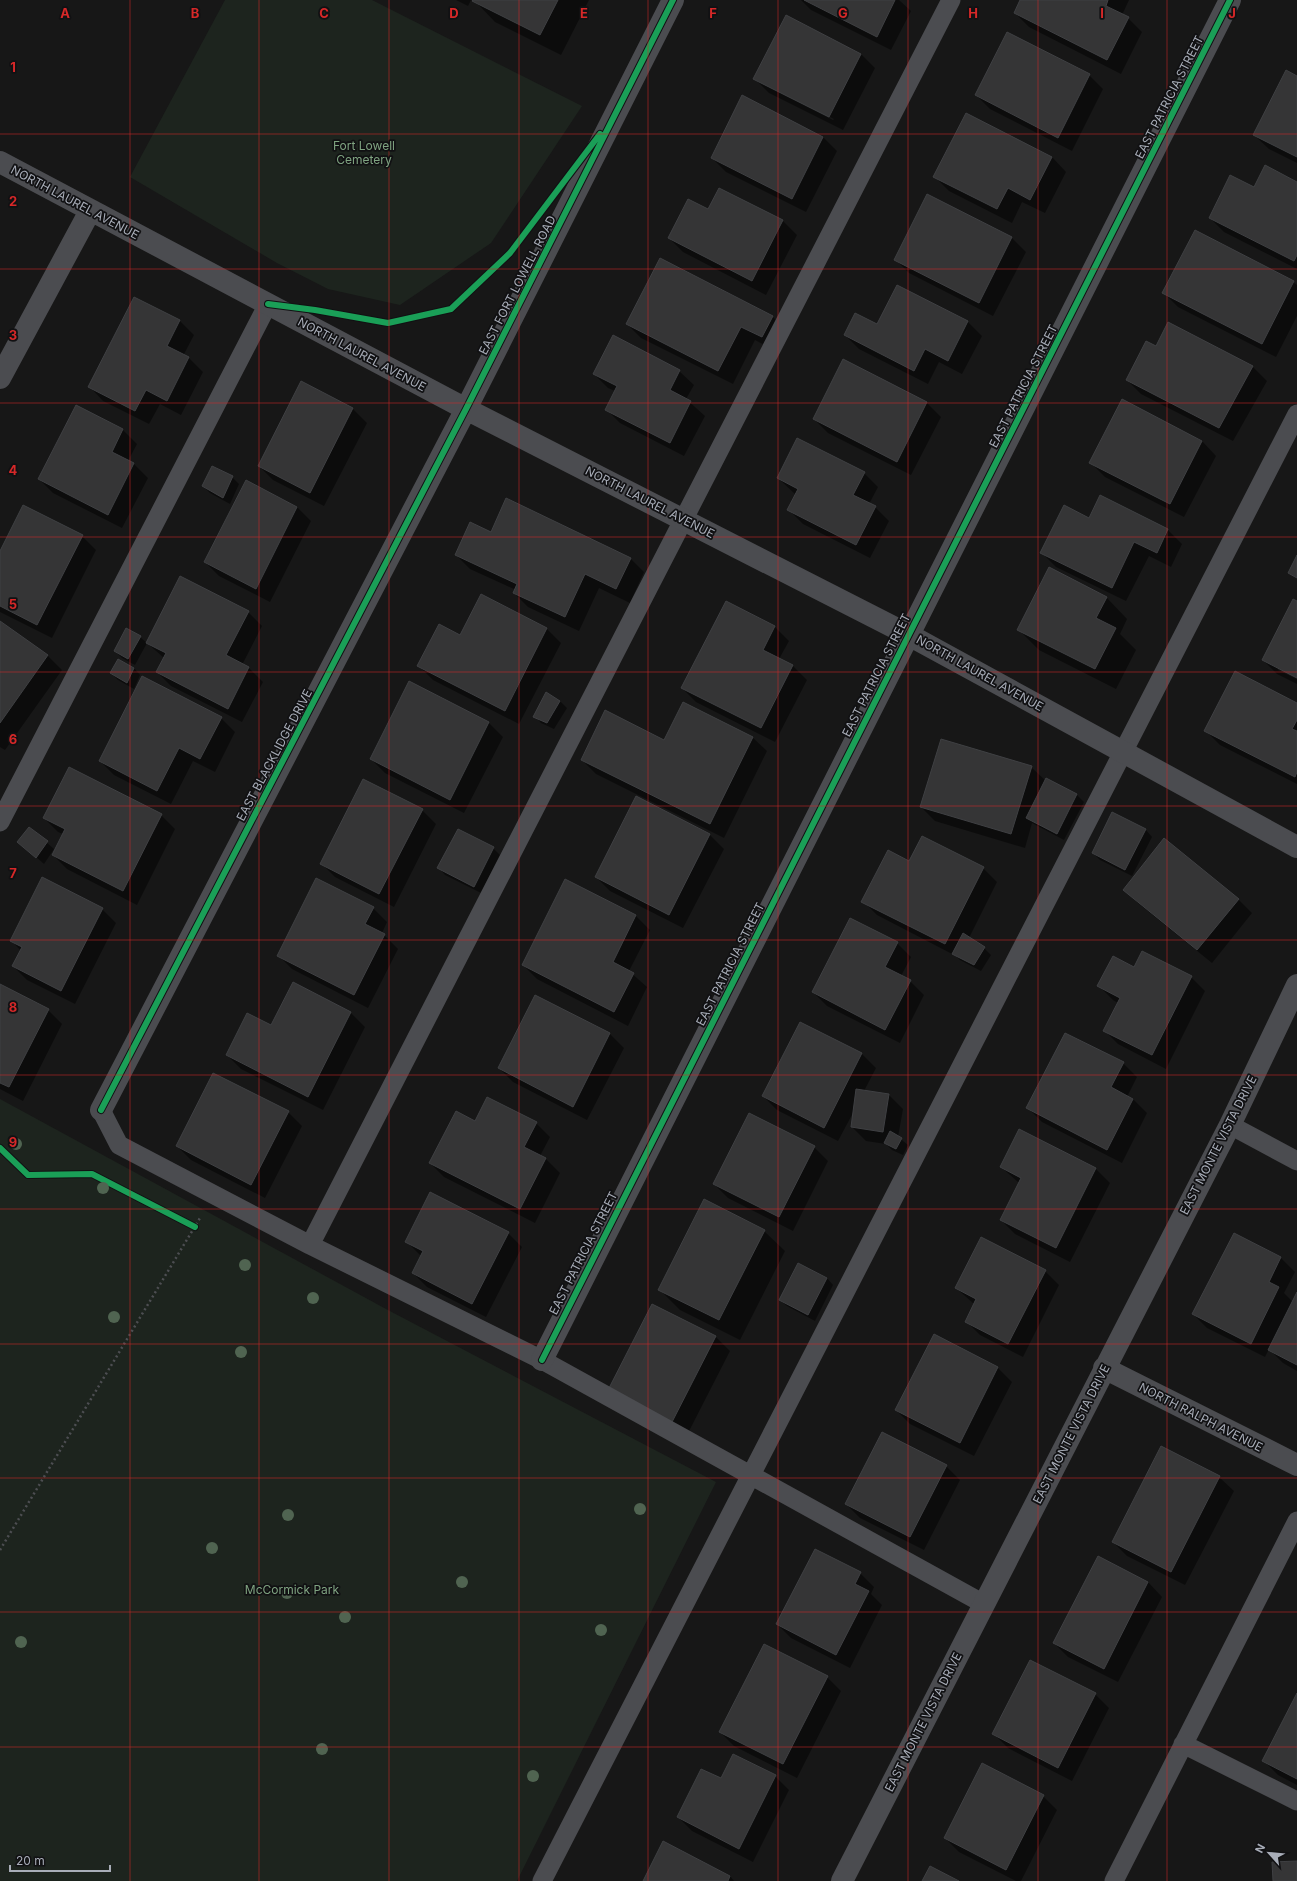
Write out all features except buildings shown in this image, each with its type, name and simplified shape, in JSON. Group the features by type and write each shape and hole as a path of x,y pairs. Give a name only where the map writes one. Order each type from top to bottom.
{"street":[{"name":"EAST FORT LOWELL ROAD","path":"466,409 673,0"},
{"name":"EAST PATRICIA STREET","path":"542,1360 1230,0"},
{"name":"NORTH LAUREL AVENUE","path":"0,162 466,409 909,635 1297,847"},
{"path":"0,378 90,211"},
{"name":"EAST BLACKLIDGE DRIVE","path":"101,1110 466,409"},
{"name":"EAST MONTE VISTA DRIVE","path":"842,1881 1230,1125 1297,985"},
{"name":"NORTH RALPH AVENUE","path":"1104,1368 1297,1465"}],"lane":[{"path":"310,1245 952,0"},
{"path":"0,822 268,304"},
{"path":"542,1881 1297,414"},
{"path":"101,1110 118,1145 310,1245 542,1360 751,1477 984,1604"},
{"path":"1230,1125 1297,1160"},
{"path":"1114,1881 1297,1521"},
{"path":"1183,1744 1297,1801"}],"path":[{"path":"0,1550 215,1195"},
{"path":"188,1224 195,1227"}],"green space":[{"name":"Fort Lowell Cemetery","path":"225,0 372,0 582,106 491,243 400,305 328,289 277,263 130,177"},
{"name":"McCormick Park","path":"0,1099 386,1309 716,1482 517,1881 0,1881"}],"cycle path":[{"path":"101,1110 466,409 673,0"},
{"path":"542,1360 1230,0"},
{"path":"268,304 315,310 388,323 451,309 510,253 600,134"},
{"path":"0,1148 28,1175 92,1174 195,1227"}]}
